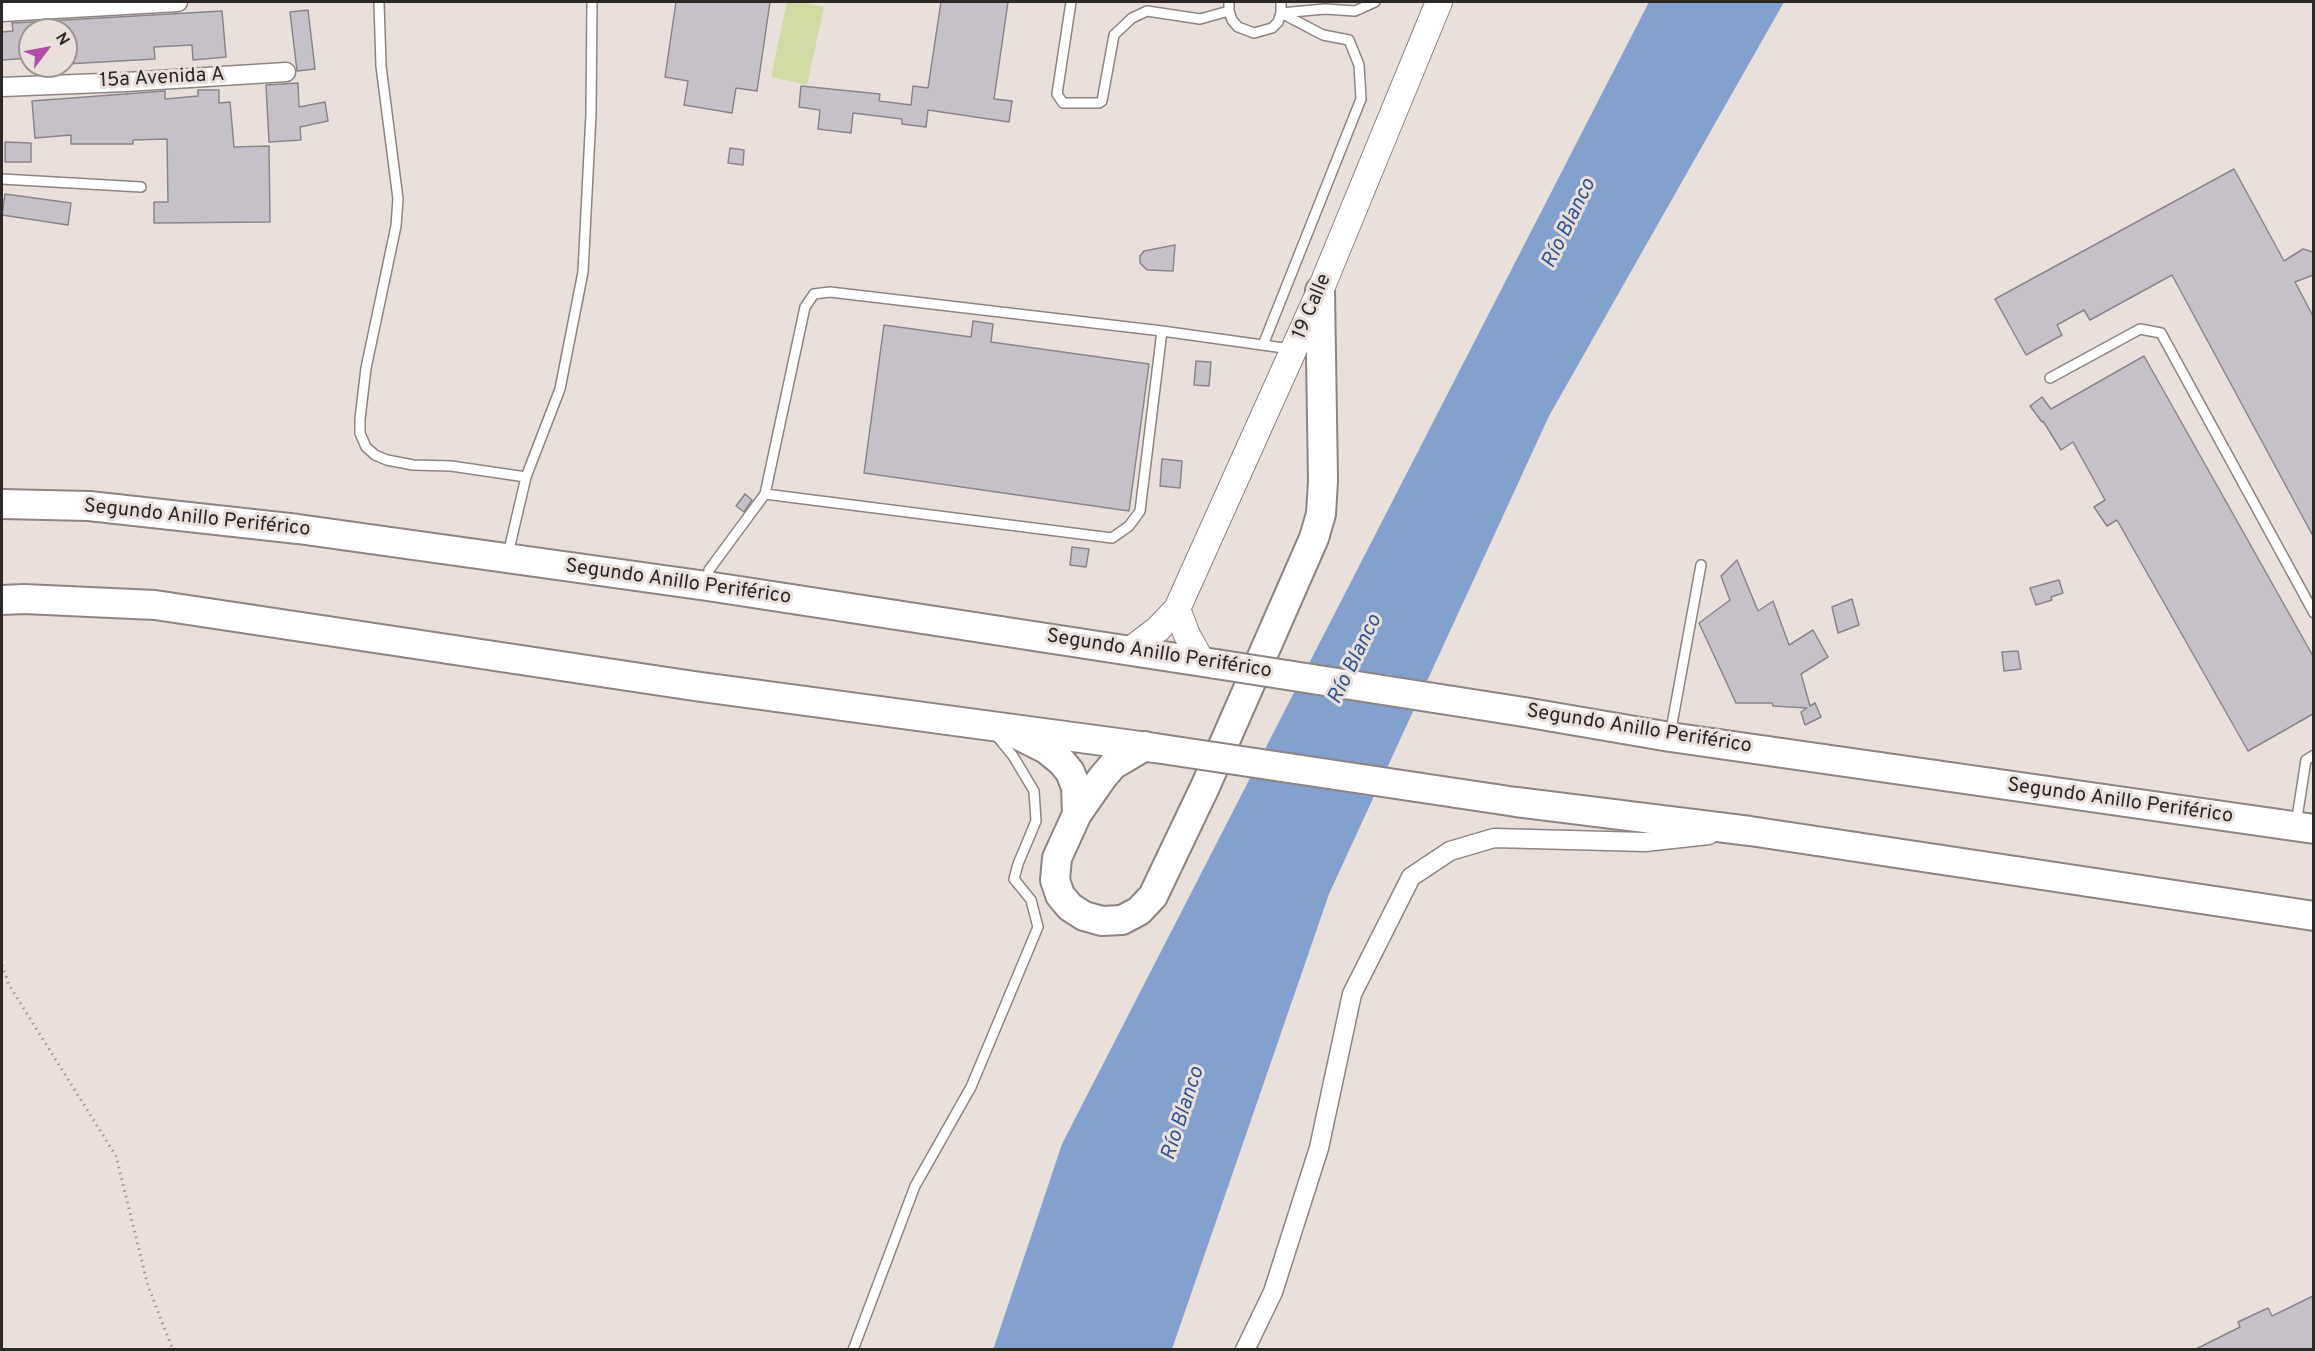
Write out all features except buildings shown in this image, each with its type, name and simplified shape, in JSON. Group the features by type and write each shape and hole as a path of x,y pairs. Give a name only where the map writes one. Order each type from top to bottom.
{"main road":[{"name":"19 Calle","path":"1128,651 1158,629 1177,609 1320,291 1439,2"},
{"path":"1150,747 1113,765 1077,814 1057,858 1055,880 1060,894 1070,907 1084,916 1102,921 1122,920 1139,911 1153,896 1205,787 1314,538 1321,514 1323,482 1320,291"},
{"name":"Segundo Anillo Periférico","path":"2,504 89,506 298,529 707,586 1524,712 1670,737 2304,828"},
{"path":"2,600 155,605 694,686 1150,747 1516,802 1750,831 2313,916"},
{"path":"1177,609 1187,635 1209,663"},
{"path":"994,726 1046,749 1062,762 1070,772 1076,787 1077,814"}],"street":[{"path":"2,12 166,2"},
{"name":"15a Avenida A","path":"2,87 286,72"},
{"path":"1245,1350 1274,1292 1319,1148 1352,994 1411,877 1450,851 1494,838 1645,842 1750,831"}],"lane":[{"path":"379,2 381,66 398,198 396,226 366,368 360,433 366,447 375,455 387,460 413,465 451,466 526,477"},
{"path":"507,559 526,477 561,389 583,272 591,114 592,2"},
{"path":"1071,2 1057,94 1063,103 1100,103 1102,101 1114,35 1132,18 1147,11 1200,19 1229,6 1238,27 1254,33 1272,28 1281,13 1281,2"},
{"path":"1281,13 1325,9 1354,11 1374,2"},
{"path":"1263,345 1361,99 1359,65 1349,40 1323,34 1281,13"},
{"path":"2,179 141,187"},
{"path":"707,586 709,570 765,494 805,307 814,294 830,292 1162,331 1294,350"},
{"path":"2050,378 2140,329 2161,333 2313,613"},
{"path":"765,494 1112,538 1129,526 1140,511 1162,331"},
{"path":"1670,737 1701,565"},
{"path":"853,1350 915,1186 971,1087 1038,927 1031,900 1014,879 1036,821 1034,791 994,726"},
{"path":"2304,828 2306,760 2313,755"}],"path":[{"path":"2,965 9,985 116,1156 148,1286 173,1350"}],"green space":[{"path":"787,2 801,2 824,7 807,85 771,77"}],"water":[{"name":"Río Blanco","path":"1649,2 1784,2 1549,416 1329,894 1172,1349 993,1350 1062,1144"}]}
